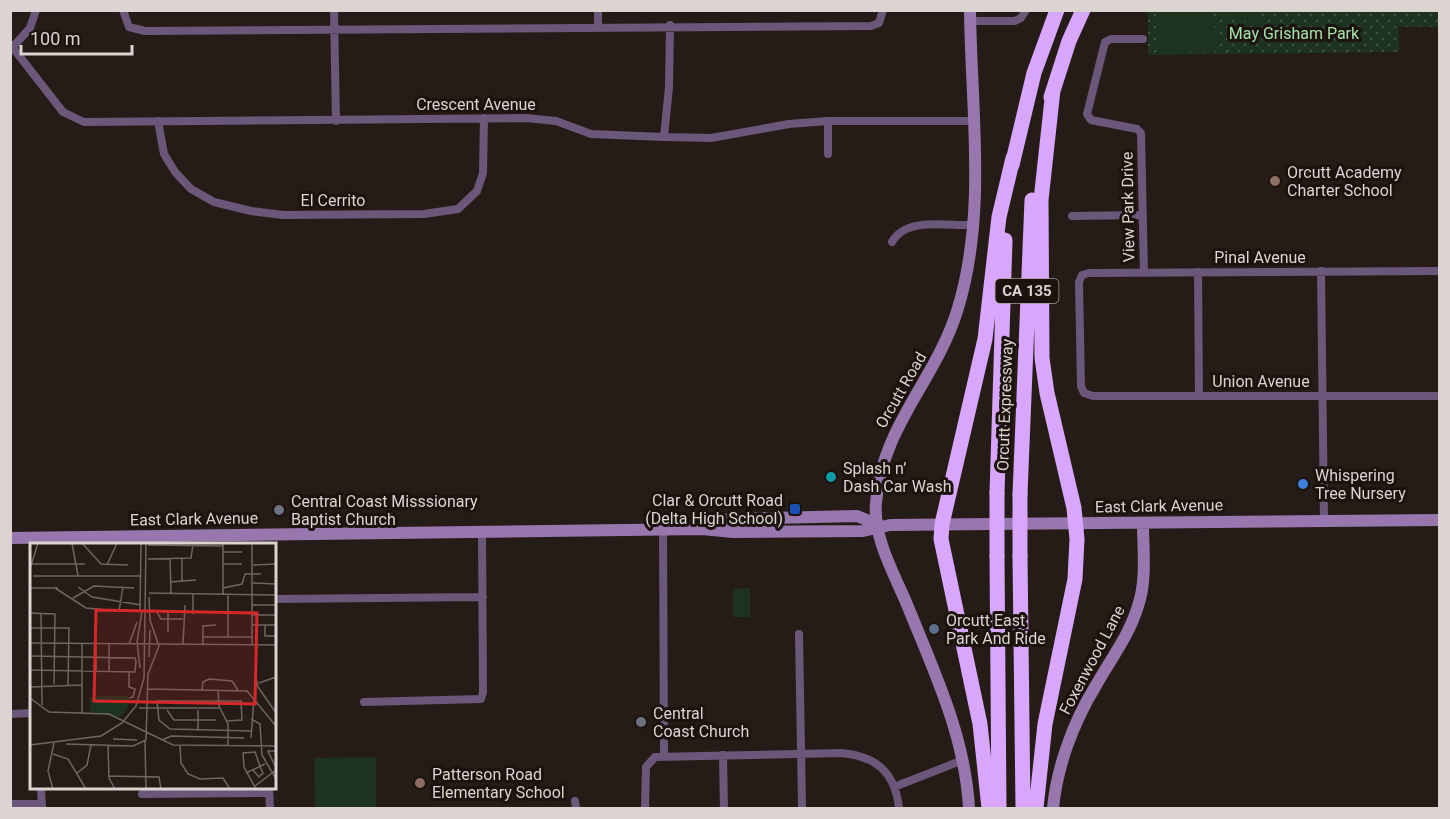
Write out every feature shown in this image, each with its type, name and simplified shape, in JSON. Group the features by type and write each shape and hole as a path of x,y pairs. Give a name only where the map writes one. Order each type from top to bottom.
{"highway":[{"name":"Orcutt Expressway","path":"999,808 997,493 1006,217 1012,158 1034,73 1057,10"},
{"name":"Orcutt Expressway","path":"1023,808 1020,494 1032,194 1038,152 1053,90 1083,10"},
{"path":"1035,808 1045,724 1075,579 1077,523 1047,393 1042,358 1041,200 1053,90"},
{"path":"989,808 980,724 941,539 942,524 985,339 999,217 1012,158"}],"main road":[{"name":"Orcutt Road","path":"969,808 963,760 951,715 883,546 876,504 886,448 933,368 951,330 967,272 972,225 973,121 970,16"},
{"name":"East Clark Avenue","path":"10,538 38,541 663,529 733,532 863,531 879,525 1440,520"},
{"name":"Foxenwood Lane","path":"1053,808 1070,740 1081,712 1124,639 1139,605 1143,570 1143,523"}],"street":[{"path":"12,46 30,28 36,10"},
{"path":"123,10 129,27 145,31 670,25 871,26 879,23 883,10"},
{"path":"334,10 336,121"},
{"path":"598,10 598,26"},
{"path":"970,16 1014,21 1021,18 1026,10"},
{"path":"664,137 669,87 670,25"},
{"name":"View Park Drive","path":"1143,39 1112,39 1105,42 1087,114 1091,120 1137,129 1141,133 1144,273"},
{"name":"Crescent Avenue","path":"12,46 63,112 71,118 84,122 336,121 526,117 556,121 591,134 711,138 789,124 973,121"},
{"name":"El Cerrito","path":"158,121 164,154 175,172 191,189 214,202 251,211 283,215 401,214 446,212 458,209 470,200 483,173 484,118"},
{"path":"828,122 828,154"},
{"path":"1072,216 1143,215"},
{"path":"892,242 898,232 909,226 972,225"},
{"name":"Pinal Avenue","path":"1084,393 1079,365 1079,282 1082,275 1440,271"},
{"path":"1198,272 1199,396"},
{"path":"1321,272 1324,520"},
{"name":"Union Avenue","path":"1084,393 1093,396 1440,396"},
{"path":"663,529 664,755"},
{"path":"363,702 481,699 483,692 483,532"},
{"path":"276,599 483,597"},
{"path":"799,634 802,806"},
{"path":"10,714 30,714"},
{"path":"723,754 724,808"},
{"path":"645,808 646,767 656,757 723,754 863,755 875,762 894,787 900,808"},
{"path":"894,787 963,760"},
{"path":"10,804 42,806 41,789"},
{"path":"142,794 269,790 270,808"}],"green space":[{"name":"May Grisham Park","path":"1148,11 1439,11 1439,27 1399,27 1399,52 1148,55"},
{"path":"1156,11 1213,11 1218,51 1161,52 1156,48"},
{"path":"1219,11 1260,11 1259,23 1233,19"},
{"path":"750,588 750,617 733,617 733,589"},
{"path":"376,757 376,808 315,808 314,758"}],"place":[{"name":"Orcutt Academy Charter School","path":"1275,181"},
{"name":"Splash n’ Dash Car Wash","path":"831,477"},
{"name":"Whispering Tree Nursery","path":"1303,484"},
{"name":"Clar & Orcutt Road (Delta High School)","path":"795,509"},
{"name":"Central Coast Misssionary Baptist Church","path":"279,510"},
{"name":"Orcutt East Park And Ride","path":"934,629"},
{"name":"Central Coast Church","path":"641,722"},
{"name":"Patterson Road Elementary School","path":"420,783"}]}
